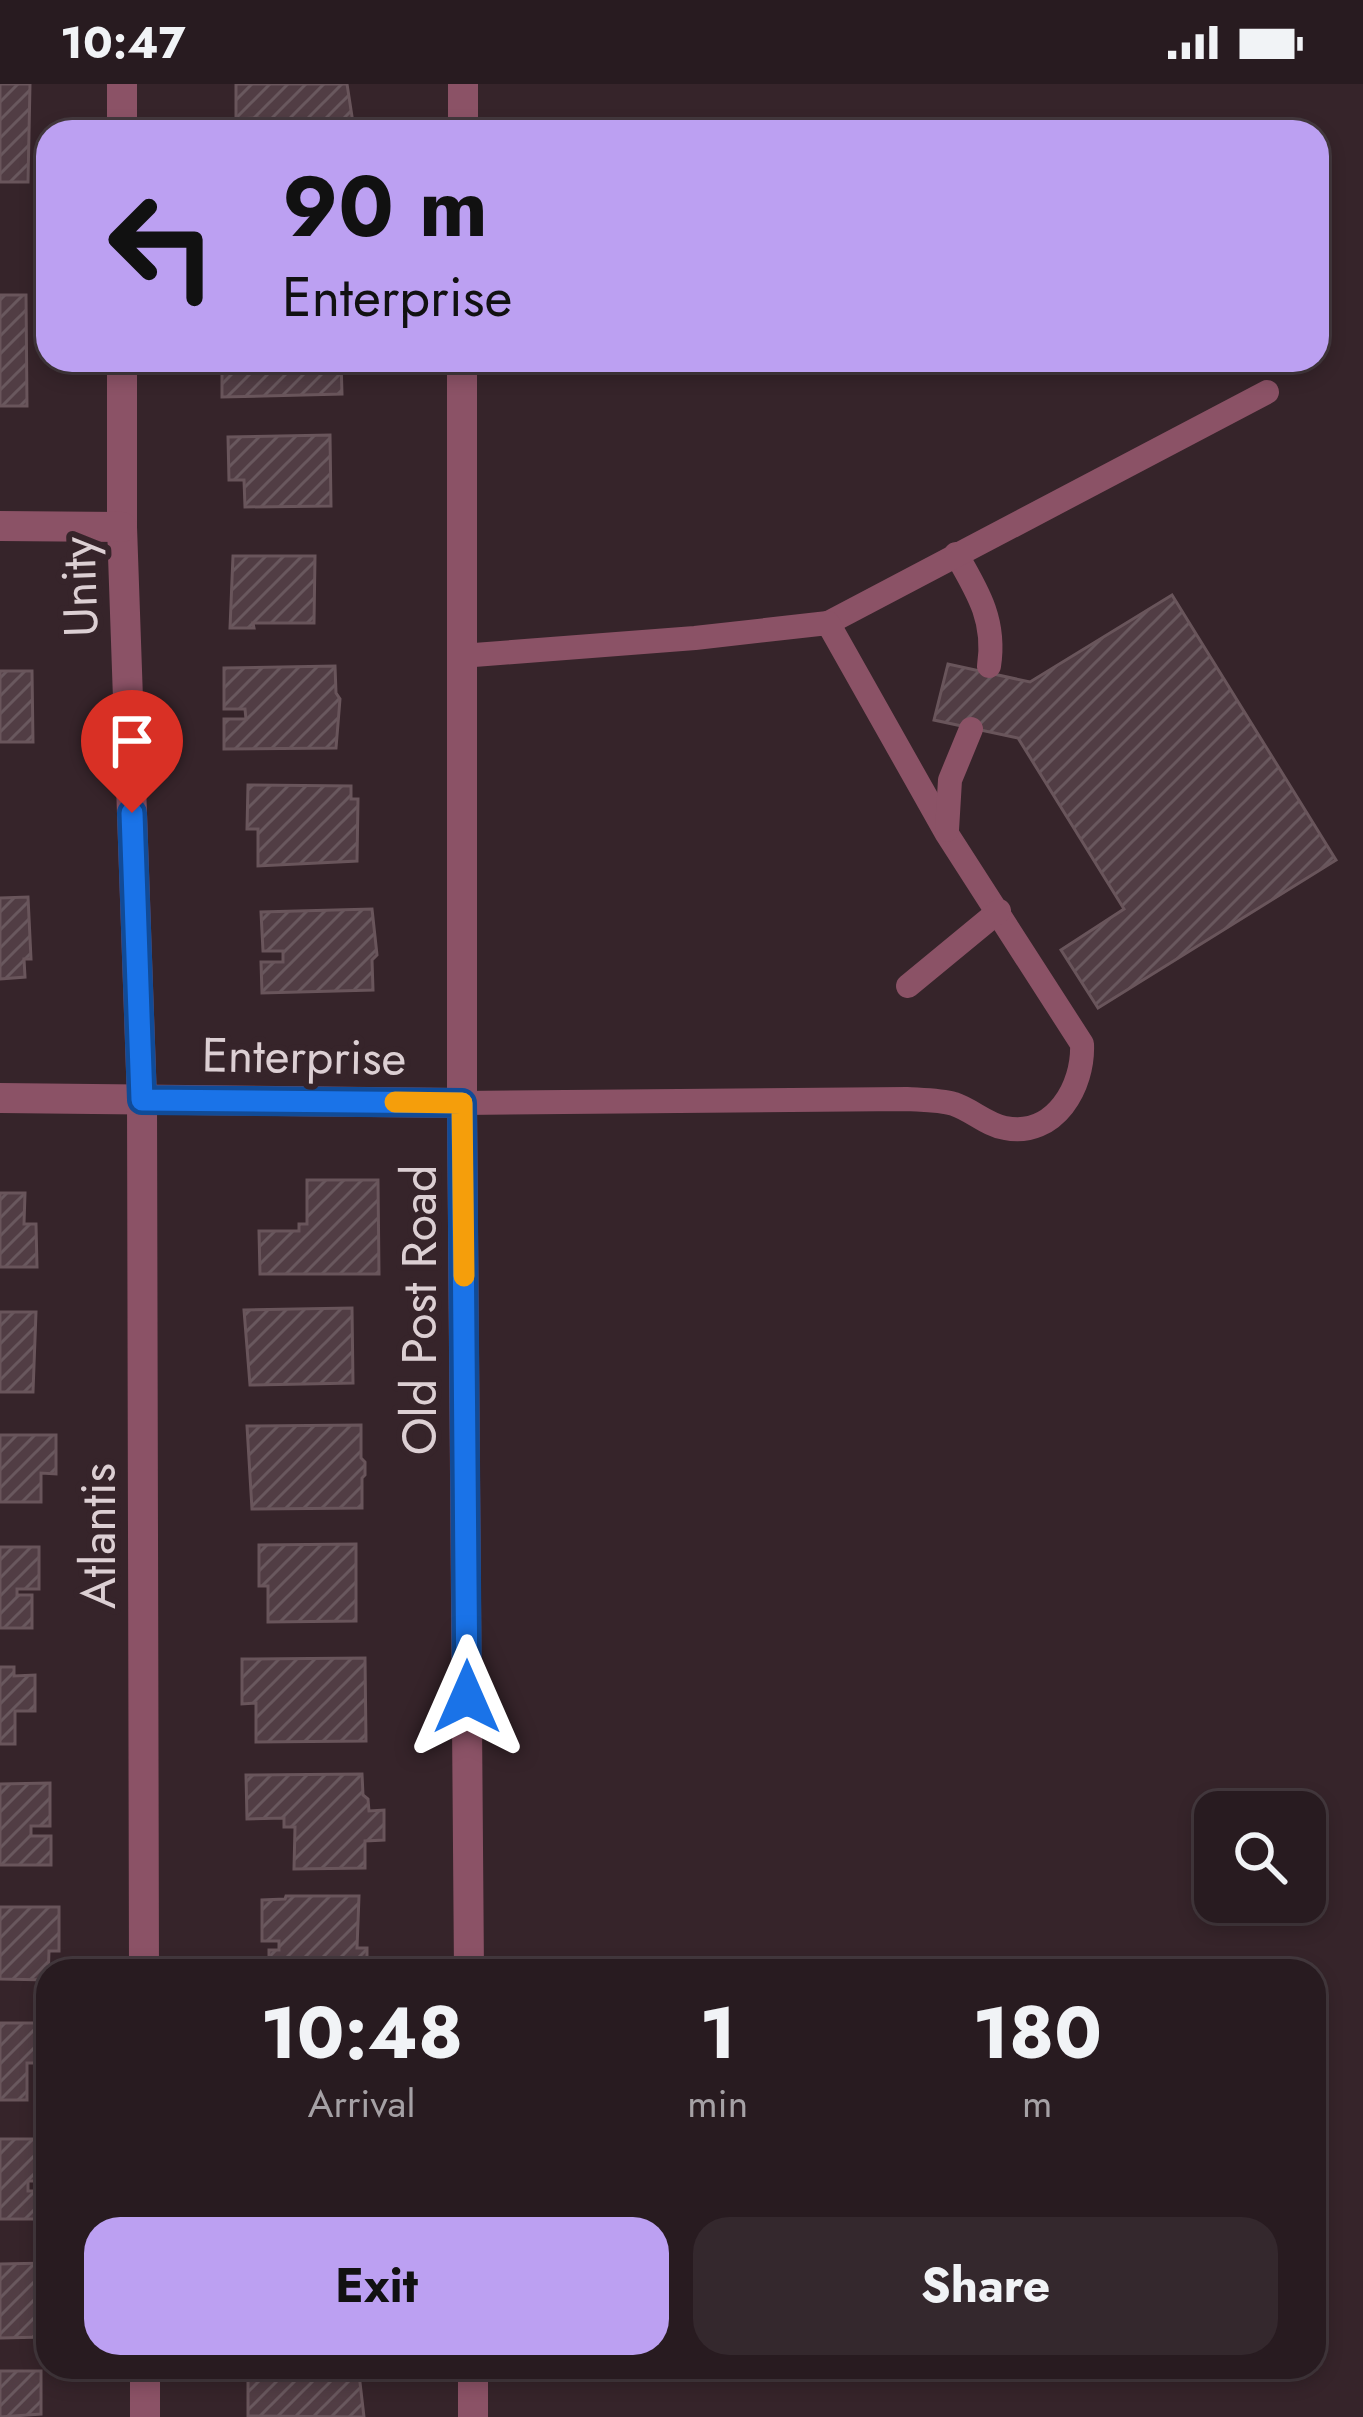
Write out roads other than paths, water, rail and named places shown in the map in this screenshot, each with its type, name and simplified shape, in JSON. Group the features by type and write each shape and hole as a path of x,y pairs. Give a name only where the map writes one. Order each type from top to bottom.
{"street":[{"path":"122,84 122,120"},
{"path":"463,84 463,120"},
{"name":"Unity","path":"122,372 122,527 142,1100"},
{"name":"Old Post Road","path":"462,372 462,1103 470,1959"},
{"path":"0,526 122,527"},
{"name":"Enterprise","path":"0,1098 462,1103"},
{"name":"Atlantis","path":"142,1100 144,1959"},
{"path":"145,2379 145,2417"},
{"path":"473,2379 473,2417"}],"lane":[{"path":"461,656 828,623 1268,392"},
{"path":"956,554 983,601 991,626 989,666"},
{"path":"462,1103 908,1099 953,1103 1001,1128 1023,1130 1064,1106 1077,1088 1082,1044 946,834 828,623"},
{"path":"946,834 950,780 971,729"},
{"path":"908,986 999,911"}]}
